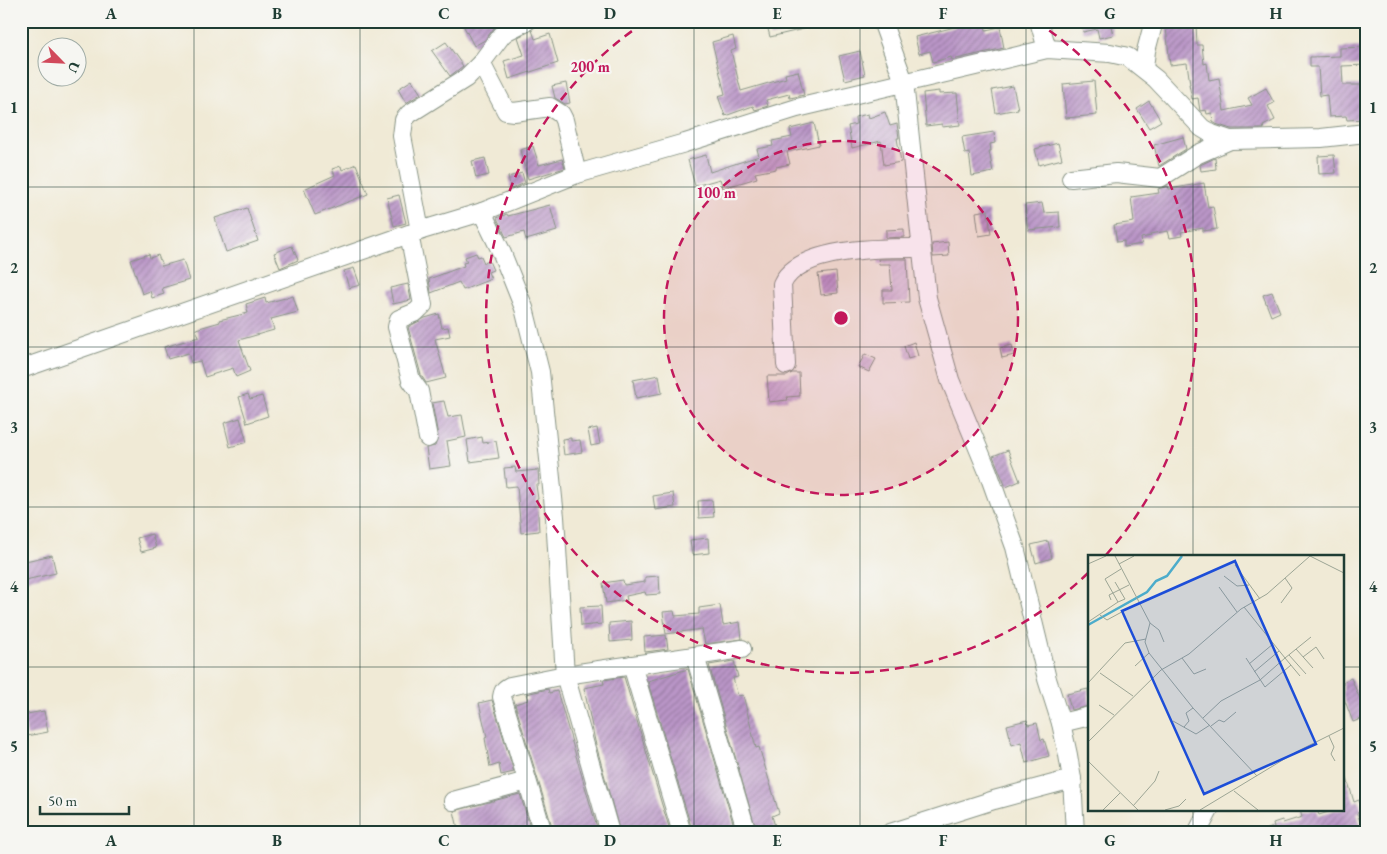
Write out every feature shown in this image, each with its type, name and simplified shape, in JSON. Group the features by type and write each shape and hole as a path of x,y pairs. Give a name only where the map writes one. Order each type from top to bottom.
{"street":[{"path":"428,438 419,391 411,380 397,327 399,319 416,312 423,305 402,136 404,120 415,108 466,78 482,62 502,35 527,21"},
{"path":"882,21 904,82 928,298 950,380 988,472 1015,547 1047,679 1061,723 1072,779 1075,833"},
{"path":"1039,21 1047,50"},
{"path":"1144,68 1146,51 1154,21"},
{"path":"21,369 414,233 482,212 576,174 685,143 796,108 1047,50 1110,53 1128,57 1144,68 1202,128 1212,134 1230,140 1321,138 1366,133"},
{"path":"482,62 506,111 514,112 550,107 561,114 576,174"},
{"path":"1070,178 1116,173 1160,178 1198,154 1230,140"},
{"path":"482,212 502,251 524,308 540,372 555,517 565,675 610,833"},
{"path":"786,364 782,284 784,279 815,259 834,253 881,248 921,248"},
{"path":"543,833 526,781 502,692 510,686 565,675 742,649"},
{"path":"695,656 747,833"},
{"path":"632,665 682,833"},
{"path":"1061,723 1088,716"},
{"path":"890,833 994,800 1072,779"},
{"path":"453,801 526,781"},
{"path":"1197,833 1208,812"}],"building":[{"path":"461,21 503,21 494,28 485,40 474,46"},
{"path":"766,21 819,21 820,25 770,37"},
{"path":"954,21 984,21 986,30 1000,27 1004,48 952,60 951,57 933,62 930,51 919,54 915,37 955,27"},
{"path":"1081,21 1113,21 1111,26 1113,35 1099,38 1097,29 1083,32"},
{"path":"1196,24 1197,45 1202,45 1204,64 1207,63 1209,80 1219,78 1224,111 1252,105 1248,98 1266,88 1274,103 1268,106 1275,120 1263,126 1264,129 1231,129 1216,124 1213,122 1212,113 1207,114 1206,110 1200,111 1198,98 1192,99 1187,63 1170,65 1166,27"},
{"path":"532,30 535,39 550,34 558,63 509,79 504,61 524,55 518,37"},
{"path":"733,36 736,49 731,51 741,91 786,78 785,74 798,71 804,95 790,98 789,94 766,100 768,106 755,110 753,106 725,116 718,96 725,94 712,42"},
{"path":"446,42 463,66 450,76 432,51"},
{"path":"1366,47 1366,65 1342,66 1343,85 1366,85 1366,119 1347,120 1346,116 1329,117 1327,95 1320,96 1318,67 1310,67 1310,57 1340,56 1340,48"},
{"path":"860,51 865,75 845,80 839,56"},
{"path":"412,80 421,94 406,103 398,89"},
{"path":"1094,81 1097,115 1066,118 1063,84"},
{"path":"566,83 570,103 565,104 555,98 552,86"},
{"path":"1013,86 1018,109 996,113 992,90"},
{"path":"939,91 939,94 957,93 960,125 942,127 942,124 926,126 923,93"},
{"path":"1149,101 1161,121 1149,128 1137,109"},
{"path":"885,112 890,126 897,124 901,162 884,165 881,141 852,148 848,126 856,124 855,117 868,114 869,118"},
{"path":"814,123 819,145 787,152 790,164 755,173 757,178 723,188 720,179 695,186 688,160 706,155 710,172 759,156 757,149 773,146 772,141 792,137 790,129"},
{"path":"994,132 995,143 990,144 991,151 989,151 993,172 972,176 969,153 965,154 962,137"},
{"path":"1183,137 1186,149 1159,166 1154,145"},
{"path":"1058,143 1062,159 1039,165 1035,149"},
{"path":"533,146 539,165 562,159 565,168 528,179 520,150"},
{"path":"1334,155 1336,173 1319,174 1318,156"},
{"path":"485,158 489,175 476,178 472,161"},
{"path":"1215,158 1216,169 1201,171 1200,165"},
{"path":"356,164 368,194 315,215 304,189 335,175 332,169 341,166 342,170"},
{"path":"522,173 525,183 511,189 508,177"},
{"path":"1204,183 1208,207 1213,206 1217,229 1203,231 1203,228 1181,232 1182,236 1170,238 1168,231 1150,234 1151,236 1141,238 1142,244 1124,247 1124,241 1117,242 1114,225 1134,222 1131,197 1159,193 1158,189 1168,186 1169,189"},
{"path":"399,195 406,223 394,226 387,198"},
{"path":"1042,203 1044,213 1059,212 1060,227 1028,230 1025,205"},
{"path":"550,205 557,231 526,240 524,232 506,237 497,218 507,214 508,216"},
{"path":"247,208 258,241 226,252 215,218"},
{"path":"988,210 991,234 979,236 976,212"},
{"path":"904,229 904,237 886,238 886,230"},
{"path":"948,242 949,256 933,257 932,244"},
{"path":"292,246 298,260 280,268 274,253"},
{"path":"476,253 478,257 481,256 484,263 489,261 493,270 488,272 491,279 463,290 459,282 431,293 429,279 464,266 463,263 467,262 465,257"},
{"path":"149,254 150,258 158,255 162,266 183,260 189,280 162,288 164,294 152,298 150,291 142,294 131,260"},
{"path":"878,259 907,259 909,302 883,303 883,290 892,290 890,264 879,264"},
{"path":"354,268 360,285 349,288 344,271"},
{"path":"836,272 838,293 821,295 818,274"},
{"path":"408,284 411,300 393,304 390,288"},
{"path":"1272,292 1280,312 1271,316 1263,295"},
{"path":"293,296 298,312 271,319 274,330 239,340 250,371 236,377 233,368 205,377 200,361 191,363 188,353 168,359 164,347 199,337 196,329 220,322 219,320 248,313 246,304 265,298 266,303"},
{"path":"439,314 442,328 448,327 450,336 435,339 446,378 426,383 421,375 408,327 425,318"},
{"path":"914,342 918,356 908,359 904,346"},
{"path":"1012,345 1014,355 1002,358 1000,348"},
{"path":"865,354 876,359 869,372 858,367"},
{"path":"792,373 799,373 800,396 787,397 788,400 769,402 767,376 787,376"},
{"path":"659,375 662,393 636,398 633,380"},
{"path":"248,394 250,399 262,396 268,416 247,423 239,397"},
{"path":"444,401 448,417 462,415 466,437 447,441 451,466 429,469 426,448 435,446 438,436 432,403"},
{"path":"240,418 247,442 230,447 224,423"},
{"path":"597,428 600,444 591,446 588,430"},
{"path":"482,437 483,443 496,441 499,458 470,462 467,440"},
{"path":"571,438 571,441 580,440 582,452 564,455 562,439"},
{"path":"1008,450 1020,481 1006,487 993,456"},
{"path":"515,467 516,472 538,470 539,485 536,485 539,531 521,533 517,486 506,487 504,468"},
{"path":"673,493 675,507 655,510 653,496"},
{"path":"712,500 714,517 699,518 698,501"},
{"path":"152,534 156,548 141,552 137,538"},
{"path":"708,538 709,553 692,555 690,540"},
{"path":"1048,541 1052,558 1036,563 1031,545"},
{"path":"52,555 56,573 21,581 21,562"},
{"path":"659,576 660,594 646,595 645,592 626,596 627,600 606,603 603,583 623,580 624,585 645,582 645,577"},
{"path":"720,605 723,625 740,622 742,639 705,644 702,629 666,634 663,612 674,611 675,616 699,614 699,608"},
{"path":"601,606 602,624 581,626 580,607"},
{"path":"631,621 632,640 610,642 609,623"},
{"path":"666,635 668,649 645,652 644,637"},
{"path":"734,661 738,677 733,678 738,696 743,695 756,748 759,747 779,813 772,816 777,833 757,833 709,665"},
{"path":"688,669 736,833 693,833 649,686 648,681"},
{"path":"624,677 671,833 620,833 595,741 584,688 604,684 603,680"},
{"path":"1351,678 1366,717 1353,722 1344,699 1344,682"},
{"path":"548,689 549,693 557,691 598,831 554,833 515,704 528,700 526,694"},
{"path":"1088,689 1088,706 1071,710 1067,694"},
{"path":"492,700 514,772 501,775 499,764 490,767 485,738 487,737 479,703"},
{"path":"44,711 48,732 27,736 25,726 21,726 21,715"},
{"path":"1027,720 1028,725 1037,723 1041,740 1044,739 1049,756 1026,763 1021,742 1012,745 1007,725"},
{"path":"1344,775 1346,775 1354,802 1359,800 1362,811 1357,813 1361,826 1338,833 1261,833 1261,831 1274,827 1273,823 1282,820 1283,823 1302,817 1301,812 1318,812 1319,815 1329,812 1344,812"},
{"path":"520,794 532,833 459,833 454,811"}]}
